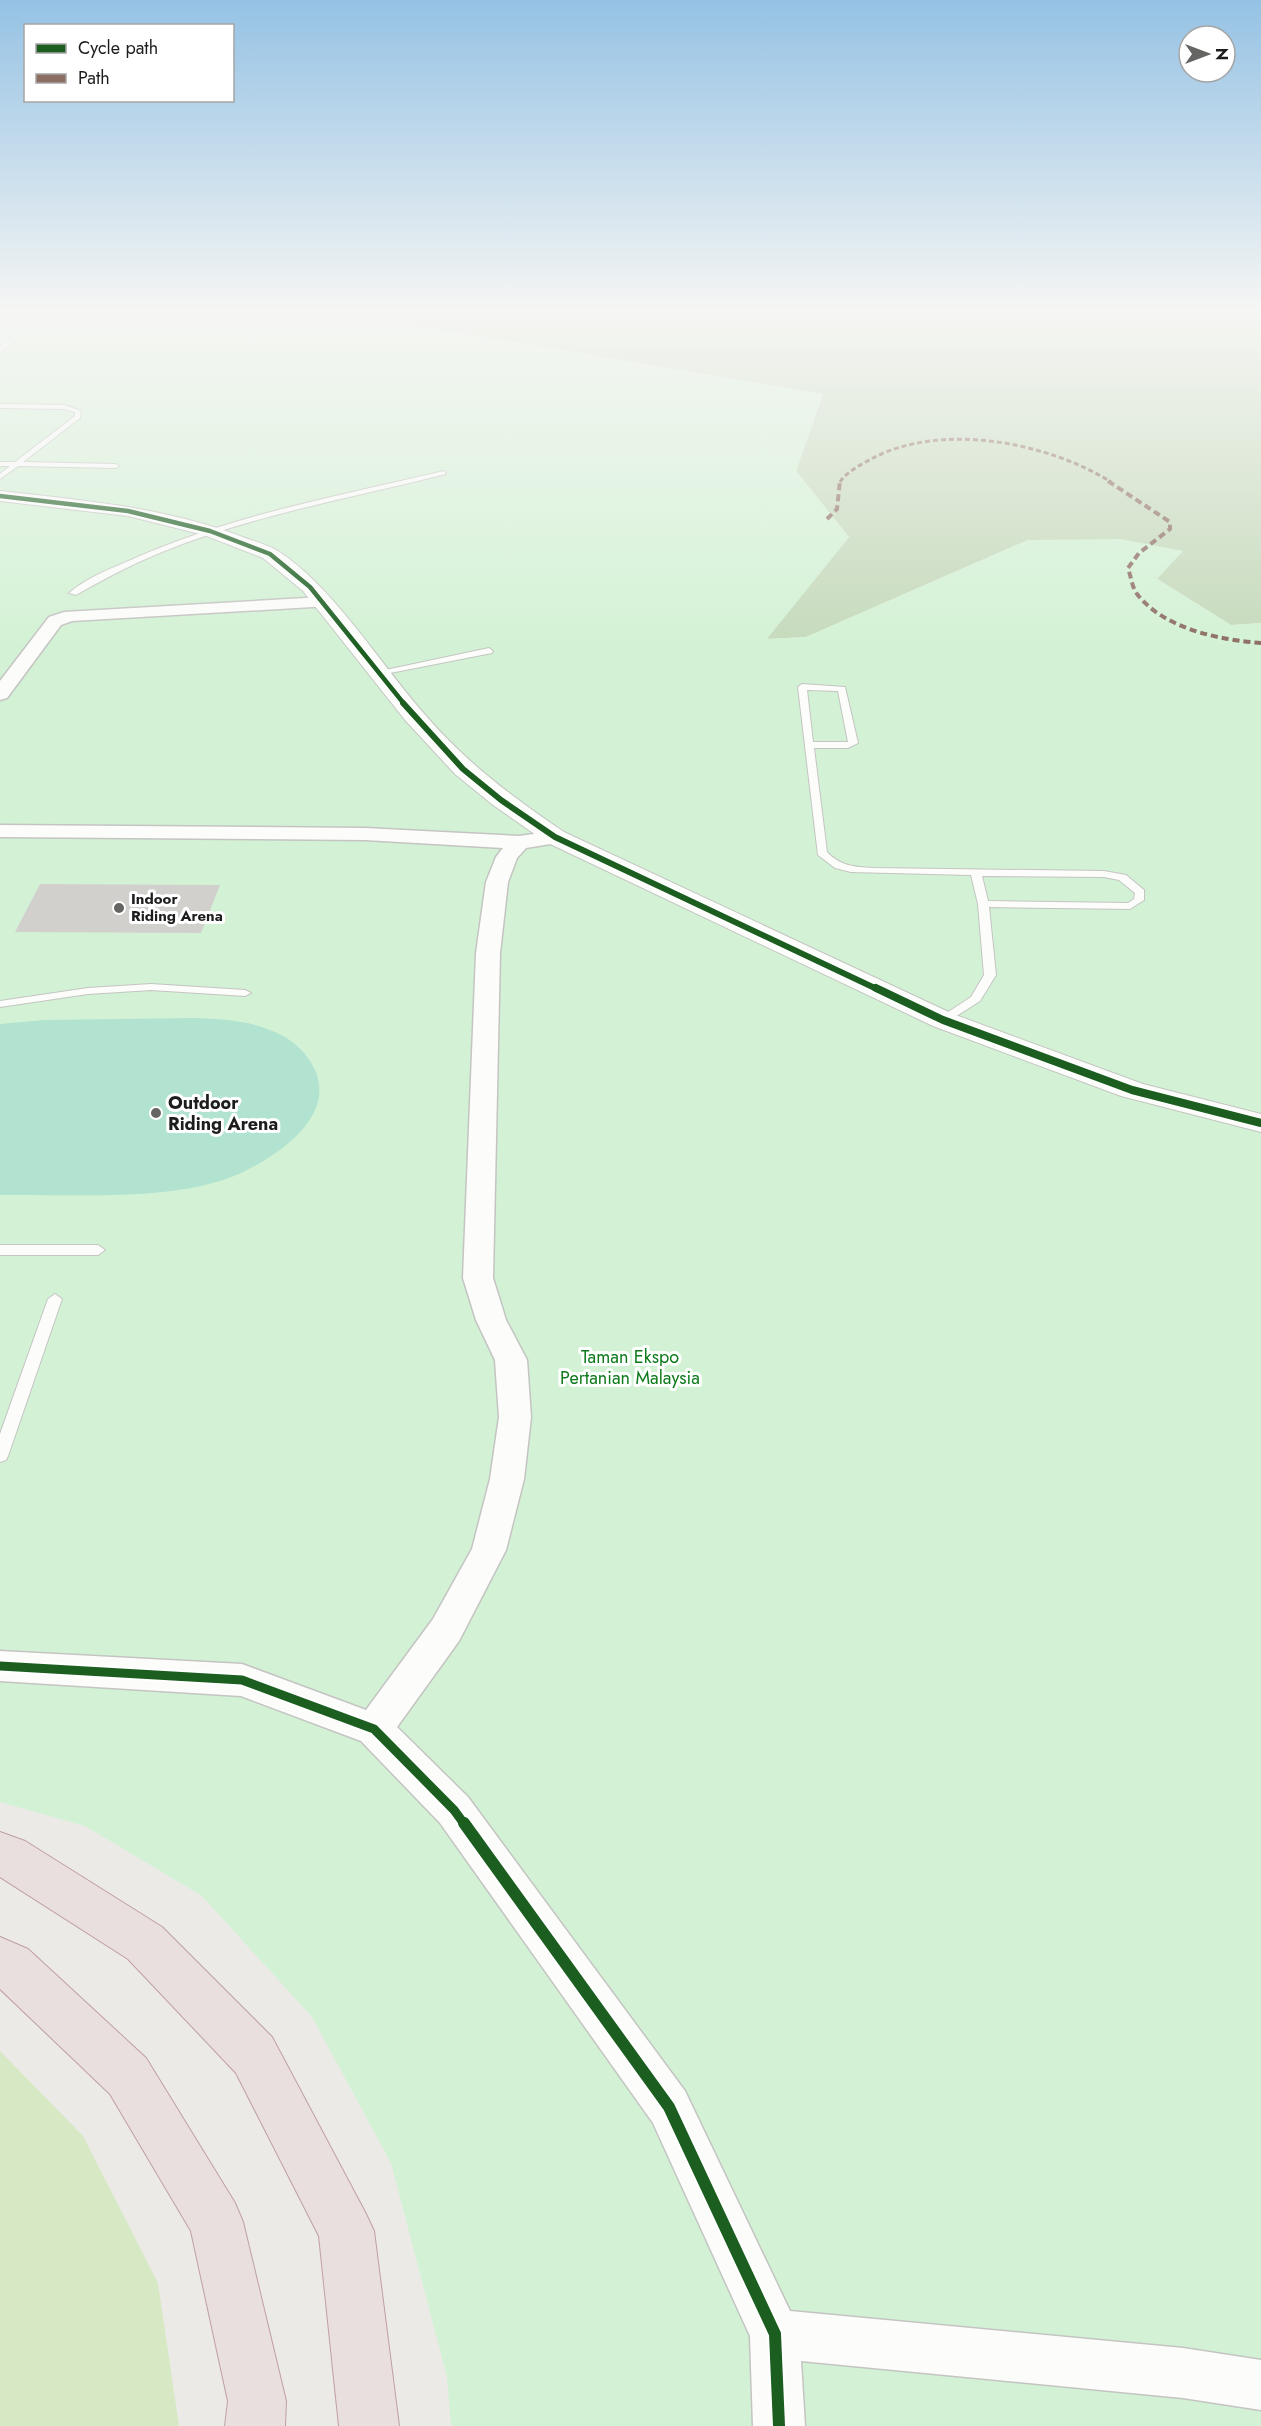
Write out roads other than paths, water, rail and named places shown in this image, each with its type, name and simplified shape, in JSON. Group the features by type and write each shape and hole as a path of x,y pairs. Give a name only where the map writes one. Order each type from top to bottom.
{"highway":[{"path":"0,1853 145,1943 254,2055 346,2231 369,2426"},
{"path":"0,1961 11,1966 128,2076 216,2222 257,2401 255,2426"}],"street":[{"path":"0,496 128,511 210,531 270,554 310,586 413,715 463,769 501,800 555,837 943,1020 1132,1090 1261,1123"},
{"path":"0,694 55,621 70,616 323,602"},
{"path":"0,831 365,834 519,842 555,837"},
{"path":"374,1729 446,1630 489,1550 507,1479 515,1417 511,1360 491,1320 478,1278 488,953 497,882 507,857 519,842"},
{"path":"0,1666 242,1680 374,1729 454,1810 669,2107 775,2334 779,2426"},
{"path":"775,2334 1183,2373 1261,2385"}],"lane":[{"path":"0,477 72,421"},
{"path":"0,464 116,466"},
{"path":"73,593 106,573 210,531 444,473"},
{"path":"380,672 489,651"},
{"path":"809,745 848,745 853,742 842,689 802,687 822,853 832,864 853,870 1104,874 1122,877 1140,892 1139,900 1130,906 983,904"},
{"path":"943,1020 976,999 990,975 983,904 976,872"},
{"path":"0,1004 88,991 151,987 245,993"},
{"path":"0,1250 98,1250"},
{"path":"0,1455 55,1299"}],"place":[{"name":"Indoor Riding Arena","path":"119,908"},
{"name":"Outdoor Riding Arena","path":"156,1113"}],"park label":[{"name":"Taman Ekspo Pertanian Malaysia","path":"630,1367"}]}
